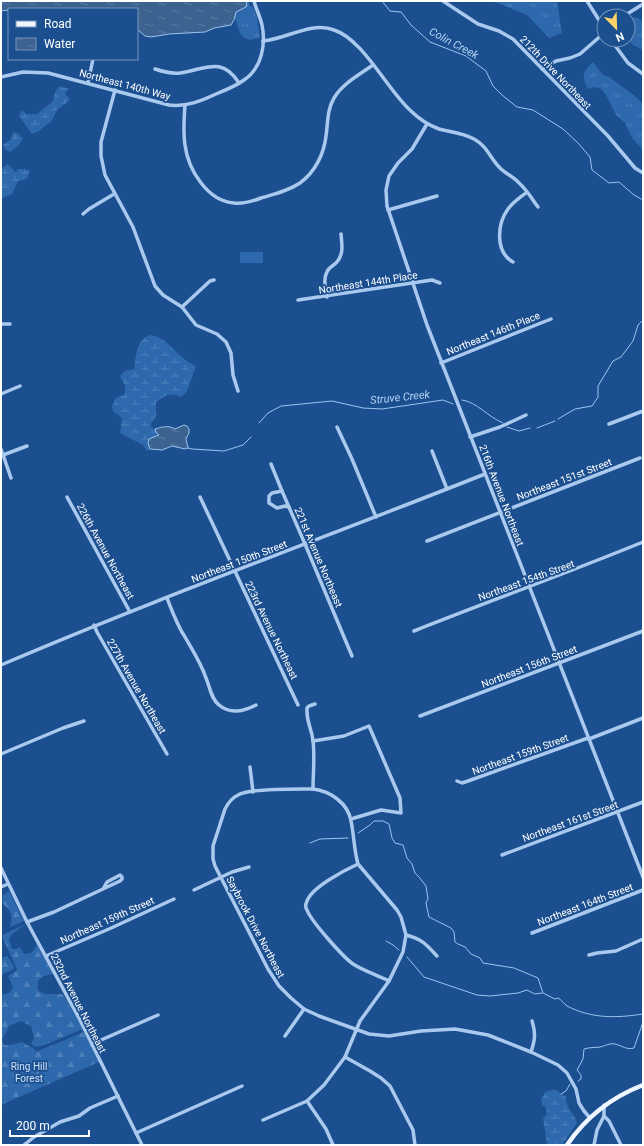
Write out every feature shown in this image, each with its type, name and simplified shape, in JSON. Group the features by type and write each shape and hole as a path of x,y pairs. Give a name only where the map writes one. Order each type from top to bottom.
{"main road":[{"path":"567,1145 578,1130 604,1105 643,1085"}],"street":[{"name":"212th Drive Northeast","path":"443,1 478,24 507,35 513,39 608,136 635,168 643,173"},
{"path":"587,1 596,15"},
{"name":"Northeast 140th Way","path":"1,77 18,73 37,72 53,74 169,105 185,105 200,101 239,83 252,74 258,64 263,41 262,25 255,2"},
{"path":"263,41 276,40 313,28 324,27 341,32 356,45 410,110 427,124 467,135 476,140 487,149 500,169 519,182 538,207"},
{"path":"542,69 556,61 580,54 596,40"},
{"path":"617,48 628,63 643,74"},
{"path":"88,83 93,60"},
{"path":"185,105 184,137 188,158 198,179 214,195 225,201 240,203 284,192 301,182 308,175 321,156 326,136 328,112 334,98 343,87 373,65"},
{"path":"155,69 165,73 179,73 209,67 222,67 233,74 239,83"},
{"path":"115,90 104,129 101,156 105,175 133,227 155,286 162,294 182,307 196,325 212,331 222,338 228,346 232,359 233,375 238,391"},
{"name":"216th Avenue Northeast","path":"427,124 412,149 398,163 389,176 385,196 388,210 412,283 441,363 643,877"},
{"path":"513,262 505,255 501,246 500,233 502,221 507,210 513,203 527,192"},
{"path":"83,214 114,194"},
{"path":"388,210 437,196"},
{"path":"326,297 325,278 327,271 337,262 340,257 342,250 341,234"},
{"path":"182,307 210,281 214,280"},
{"name":"Northeast 144th Place","path":"298,300 432,280 440,282"},
{"name":"Northeast 146th Place","path":"441,363 551,319"},
{"path":"1,324 10,324"},
{"path":"1,394 20,386"},
{"path":"609,424 643,412"},
{"path":"470,437 500,427 526,415"},
{"path":"337,427 376,517"},
{"path":"3,455 27,446"},
{"path":"1,449 11,478"},
{"path":"432,451 448,489"},
{"name":"Northeast 151st Street","path":"427,541 640,458"},
{"name":"221st Avenue Northeast","path":"271,464 352,656"},
{"name":"Northeast 150th Street","path":"1,665 94,625 235,572 485,474"},
{"path":"282,491 272,493 269,496 269,503 277,508 285,506 289,508"},
{"name":"226th Avenue Northeast","path":"67,497 130,612"},
{"name":"223rd Avenue Northeast","path":"200,497 298,705"},
{"name":"Northeast 154th Street","path":"414,631 573,571 643,542"},
{"path":"167,598 184,636 203,669 212,697 216,702 232,711 242,711 256,705"},
{"name":"227th Avenue Northeast","path":"94,625 96,632 166,754"},
{"name":"Northeast 156th Street","path":"420,716 643,630"},
{"path":"313,789 313,741 307,721 307,708 315,704"},
{"name":"Northeast 159th Street","path":"457,781 462,783 468,781 643,718"},
{"path":"1,754 63,728 84,721"},
{"path":"313,741 344,736 369,726 400,798 401,813 381,810 351,819"},
{"path":"250,766 253,792 313,789 322,790 336,798 346,809 351,819 355,855 358,864 397,910 401,917 406,935 403,952 389,981 363,1015 345,1057 324,1085 306,1101 263,1120"},
{"name":"Saybrook Drive Northeast","path":"253,792 238,795 228,803 213,849 213,859 220,878 268,969 279,986 291,998 304,1009 319,1016 369,1034 389,1036 438,1029 467,1031 488,1035 531,1052 558,1065 567,1073 576,1089 579,1103 590,1118"},
{"name":"Northeast 161st Street","path":"502,855 643,802"},
{"path":"358,864 334,876 315,891 308,898 306,907 309,916 343,956 354,965 389,981"},
{"path":"194,890 232,872 249,867"},
{"name":"232nd Avenue Northeast","path":"1,868 27,922 92,1044 95,1055 118,1096 142,1145"},
{"path":"27,922 54,912 103,889 120,881 122,877 120,875 107,882 103,889"},
{"path":"1,887 8,884"},
{"name":"Northeast 164th Street","path":"532,933 643,890"},
{"name":"Northeast 159th Street","path":"46,956 174,899"},
{"path":"406,935 424,942 437,956"},
{"path":"589,955 616,951 643,939"},
{"path":"285,1036 304,1009"},
{"path":"92,1044 158,1015"},
{"path":"531,1052 535,1041 535,1031 532,1022"},
{"path":"345,1057 381,1078 390,1086 412,1130 415,1145"},
{"path":"136,1133 242,1086"},
{"path":"24,1145 34,1137 60,1122 79,1116 90,1108 118,1096"},
{"path":"306,1101 326,1129 333,1145"},
{"path":"594,1145 597,1130 604,1116 604,1105"},
{"path":"604,1116 609,1121 621,1145"}],"green space":[{"path":"493,1 557,1 562,33 549,38 527,15"},
{"path":"249,2 257,17 260,38 250,40 244,38 240,33 234,15 236,12 246,7 246,3"},
{"path":"636,18 643,21 643,50 636,46"},
{"path":"593,62 603,75 609,77 635,96 643,104 643,150 632,138 625,123 616,115 606,95 601,89 595,87 588,89 584,81 584,74"},
{"path":"59,86 69,89 65,93 70,100 57,110 51,122 32,134 19,116 22,110 26,114 37,114 53,101"},
{"path":"13,132 19,134 23,139 18,146 10,152 5,149 3,145 11,139"},
{"path":"8,164 15,172 19,169 30,170 27,179 18,181 12,194 3,198 1,197 1,169"},
{"path":"240,252 263,252 263,263 240,263"},
{"path":"151,335 160,338 187,361 196,366 187,391 181,397 177,395 168,395 156,403 156,416 150,426 155,429 159,435 148,443 150,449 147,451 143,445 120,433 122,418 113,411 112,406 116,398 125,394 125,386 120,376 125,371 134,369 139,344 146,337"},
{"path":"9,891 24,921 10,927 11,914 2,903 3,895"},
{"name":"Ring Hill Forest","path":"26,924 12,934 9,940 12,949 20,947 24,954 31,953 37,944 53,974 44,976 38,981 38,991 46,994 63,994 83,1029 42,1046 36,1047 31,1044 34,1038 31,1026 21,1021 9,1026 2,1040 4,1045 22,1042 34,1049 36,1052 84,1032 99,1062 1,1105 1,995 7,994 12,990 13,987 8,976 17,970 2,936"},
{"path":"7,956 14,966 14,969 1,975 1,958"},
{"path":"556,1090 566,1097 567,1104 577,1123 562,1145 547,1145 543,1118 547,1114 545,1106 542,1106 541,1099 546,1091"}],"water":[{"path":"1,1 247,1 246,7 236,12 231,25 214,28 205,32 169,34 151,37 145,36 138,30 138,8 8,8 8,10 1,11"},
{"path":"184,425 189,429 186,439 188,448 185,449 172,446 162,450 150,449 148,443 149,439 159,435 155,429 168,427 175,429"}],"waterway":[{"name":"Colin Creek","path":"382,1 390,11 401,12 411,25 430,42 466,56 486,71 493,86 517,107 533,110 563,129 590,157 592,170 609,183 619,182 634,195 643,200"},
{"name":"Struve Creek","path":"558,419 575,409 592,406 598,397 598,386 613,361 621,357 633,341 638,325 643,320"},
{"name":"Struve Creek","path":"259,423 268,413 281,406 332,401 363,408 382,409 443,400 453,404"},
{"name":"Struve Creek","path":"462,400 473,404 503,423"},
{"name":"Struve Creek","path":"537,428 555,421"},
{"name":"Struve Creek","path":"507,427 519,431 530,428"},
{"name":"Struve Creek","path":"188,448 224,451 243,445 251,437"},
{"path":"358,833 374,821 383,821 389,824 392,838 395,843 403,845 407,858 412,864 415,873 426,886 428,899 426,903 429,917 451,928 454,932 455,942 465,947 471,954 480,958 483,963 514,968 538,978 543,993 555,999 558,998 567,1006 576,1010 595,1015 614,1017 643,1014"},
{"path":"310,843 320,839 348,838"},
{"path":"386,941 399,950"},
{"path":"407,957 424,977 477,995 490,996 518,993 527,990 535,994 542,993"},
{"path":"578,1081 581,1079 581,1075 577,1070 583,1059 584,1049 609,1044 634,1048 643,1022"},
{"path":"561,1094 566,1091 570,1084"}]}
